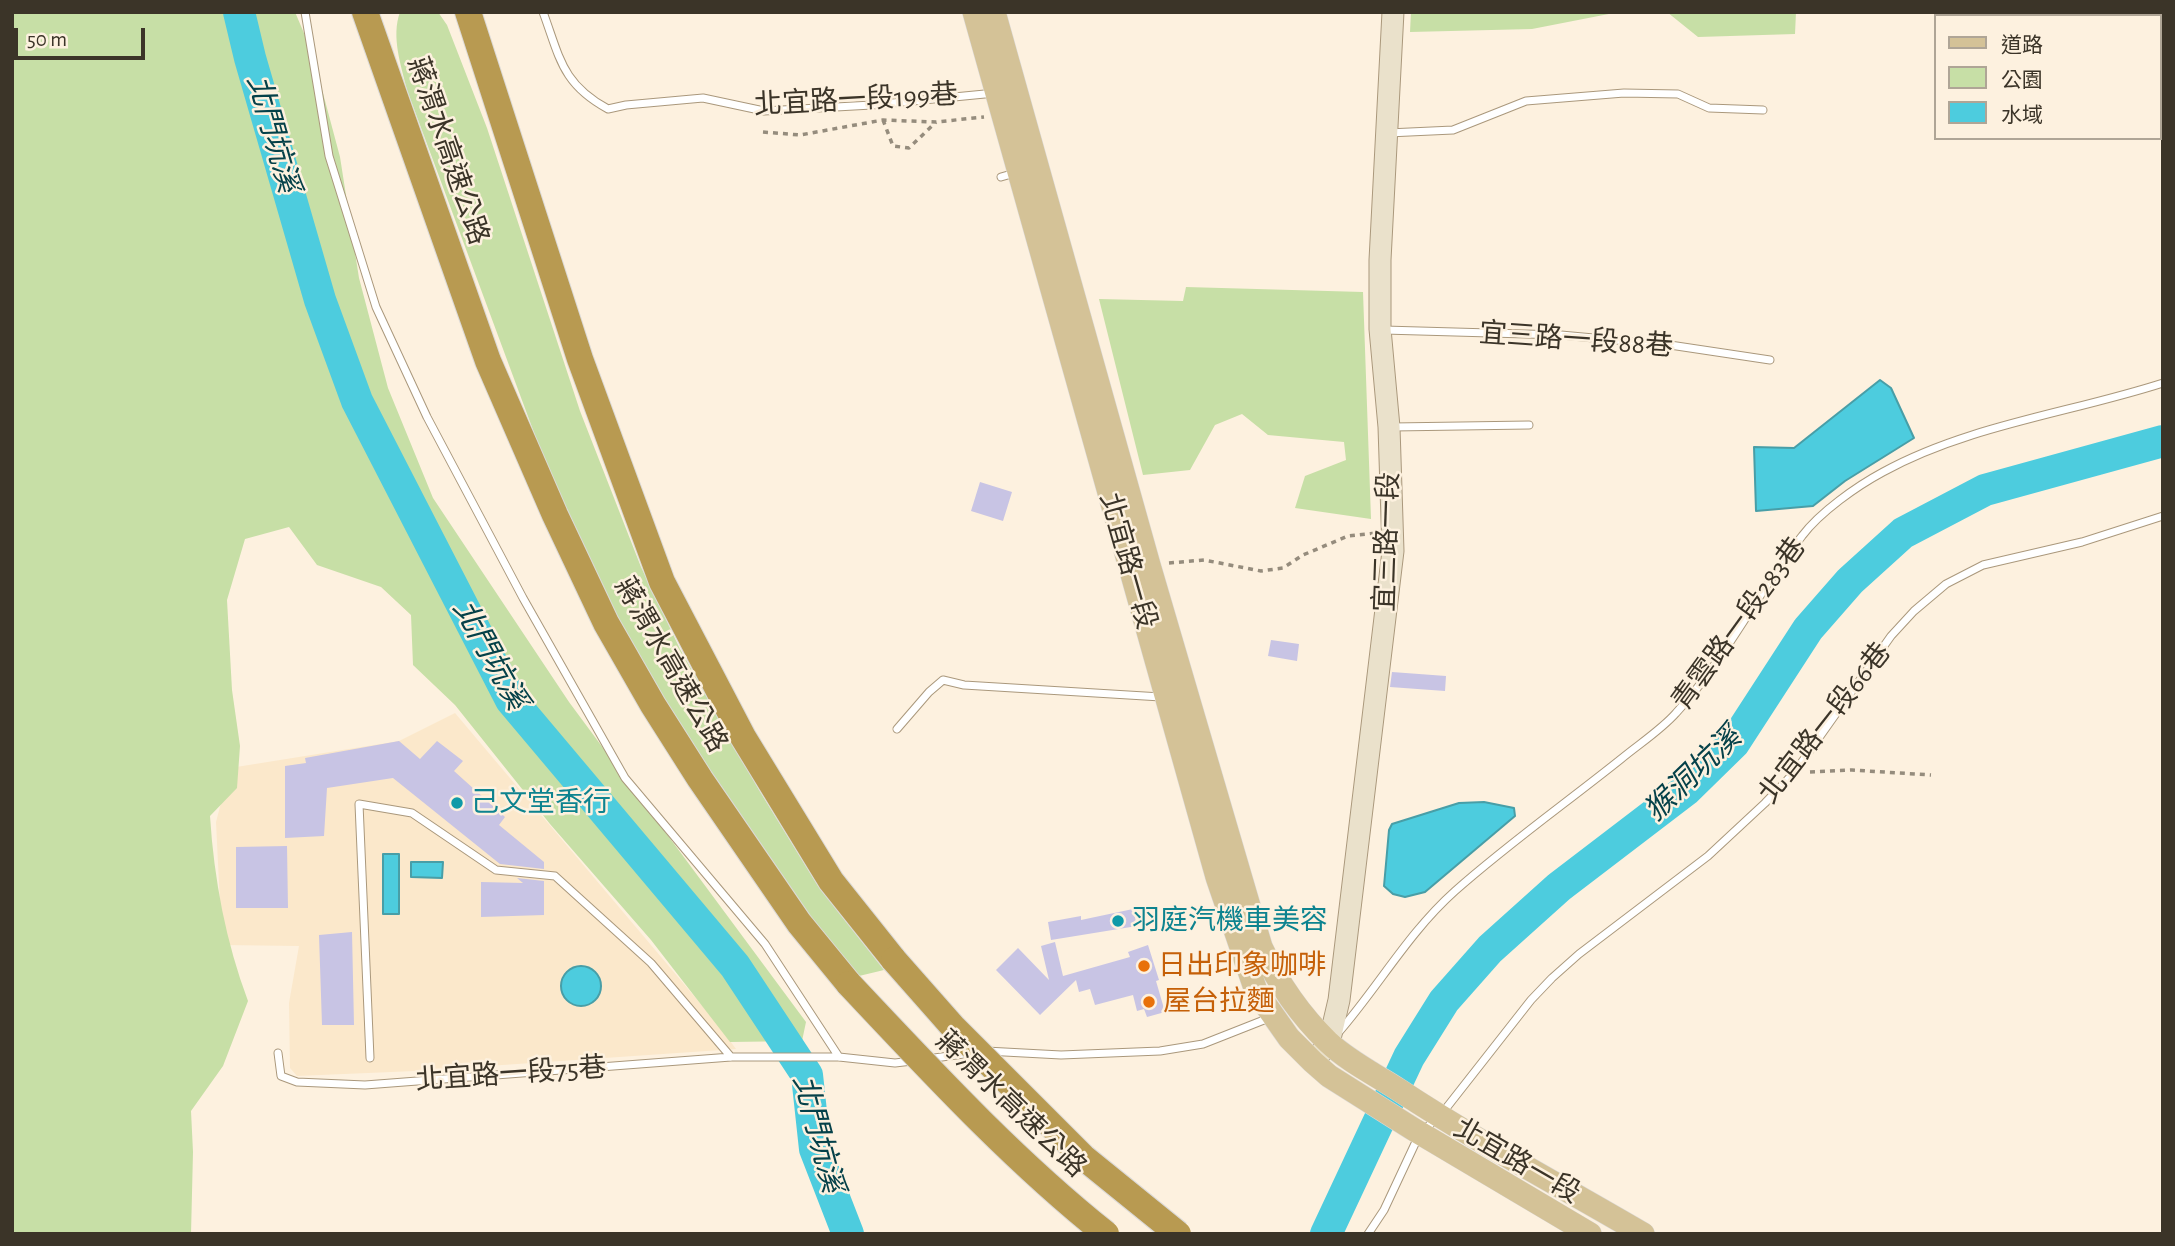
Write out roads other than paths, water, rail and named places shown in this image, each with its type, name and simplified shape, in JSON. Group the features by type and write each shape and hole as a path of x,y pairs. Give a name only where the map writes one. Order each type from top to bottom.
{"highway":[{"name":"蔣渭水高速公路","path":"365,12 488,361 606,624 700,779 799,923 849,984 928,1067 1049,1187 1106,1234"},
{"name":"蔣渭水高速公路","path":"468,12 580,359 662,582 743,737 831,881 894,960 954,1028 1083,1157 1178,1234"}],"main road":[{"name":"北宜路一段","path":"974,12 1007,91 1261,947 1277,980 1296,1007 1329,1043 1351,1059 1434,1112 1643,1234"},
{"name":"北宜路一段","path":"994,12 1007,91 1004,115 1010,175 1168,698 1221,890 1252,983 1273,1017 1313,1062 1337,1080 1590,1234"}],"street":[{"name":"宜三路一段","path":"1313,1062 1329,1043 1339,1000 1393,551 1388,427 1380,330 1380,260 1393,12"}],"lane":[{"path":"304,12 329,156 376,307 427,417 523,598 625,778 765,944 839,1057 895,1063 992,1050 1061,1055 1160,1051 1203,1044 1296,1007"},
{"name":"北宜路一段199巷","path":"543,12 567,77 590,99 608,109 703,98 764,111 872,105 1007,91"},
{"path":"1387,133 1453,130 1525,101 1624,93 1678,94 1709,108 1763,110"},
{"name":"宜三路一段88巷","path":"1380,330 1561,335 1670,345 1770,360"},
{"name":"青雲路一段283巷","path":"1329,1043 1358,1010 1401,948 1452,894 1499,853 1564,806 1675,715 1725,649 1803,534 1838,502 1882,472 1939,447 2163,383"},
{"path":"1388,427 1529,425"},
{"name":"北宜路一段66巷","path":"1417,1131 1552,978 1708,856 1794,773 1891,636 1913,611 1946,584 1983,565 2082,542 2163,516"},
{"path":"897,729 943,680 964,685 1168,698"},
{"path":"370,1058 359,804 412,813 496,870 555,876 651,963 731,1057"},
{"name":"北宜路一段75巷","path":"278,1053 281,1076 297,1083 365,1085 731,1057 839,1057"},
{"path":"1368,1234 1384,1210 1417,1131"}],"water":[{"path":"1880,380 1891,388 1914,438 1845,481 1813,506 1756,511 1754,447 1794,448"},
{"path":"1484,802 1514,808 1515,816 1425,892 1405,897 1393,894 1384,886 1389,830 1392,824 1459,803"},
{"path":"383,854 399,854 399,914 383,914"},
{"path":"411,862 443,862 442,878 411,877"},
{"path":"581,966 595,972 601,986 595,1000 581,1006 567,1000 561,986 567,972"}],"waterway":[{"name":"北門坑溪","path":"239,12 320,300 357,401 511,700 735,966 807,1075 815,1149 848,1234"},
{"name":"猴洞坑溪","path":"1326,1234 1409,1057 1444,1001 1490,949 1559,887 1686,790 1734,743 1808,629 1850,581 1903,533 1985,490 2163,441"}],"place":[{"name":"己文堂香行","path":"457,803"},
{"name":"羽庭汽機車美容","path":"1118,921"},
{"name":"日出印象咖啡","path":"1144,966"},
{"name":"屋台拉麵","path":"1149,1002"}]}
